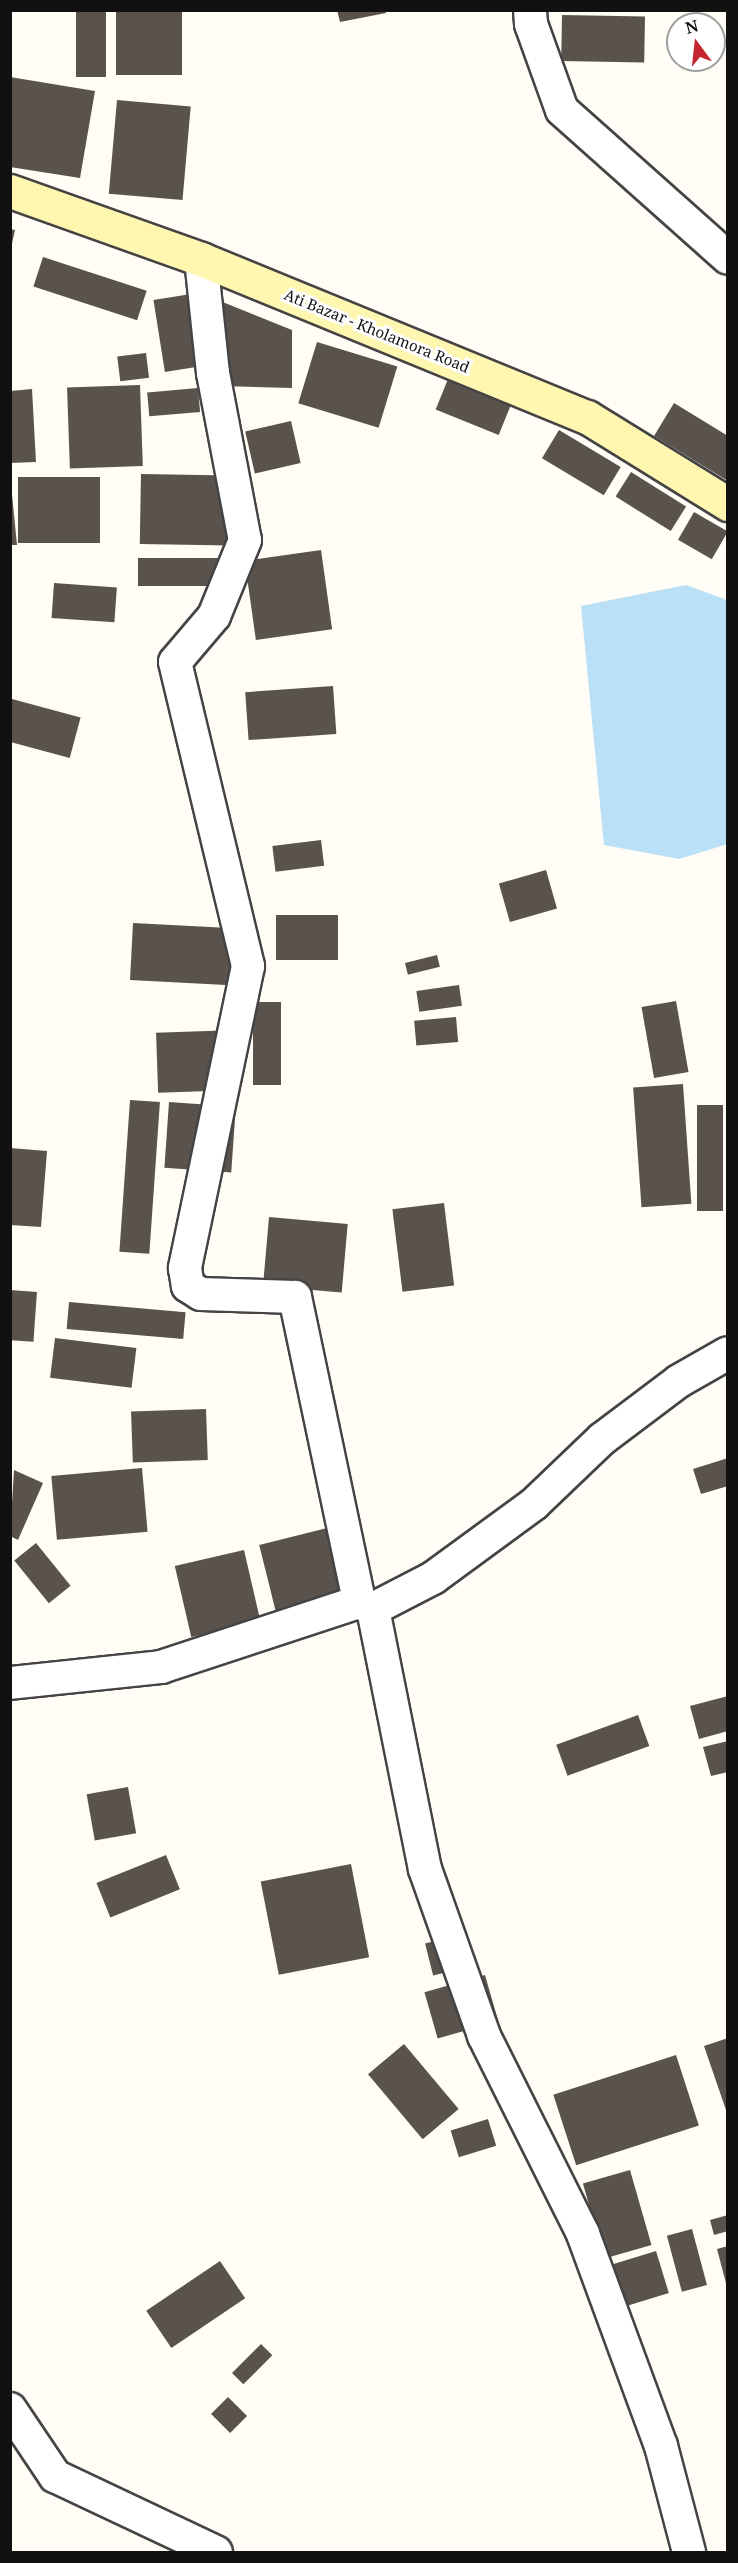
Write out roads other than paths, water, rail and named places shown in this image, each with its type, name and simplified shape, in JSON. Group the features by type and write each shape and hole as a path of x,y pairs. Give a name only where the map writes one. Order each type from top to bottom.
{"main road":[{"name":"Ati Bazar - Kholamora Road","path":"10,191 201,259 586,417 728,504"}],"street":[{"path":"530,10 562,110 728,258"},
{"path":"201,259 213,373 245,540 214,616 175,662 248,966 185,1268 188,1286 201,1294 296,1297 425,1869 484,2036 583,2234 661,2446 689,2553"},
{"path":"10,1683 161,1667 366,1605 434,1578 534,1504 602,1439 679,1381 728,1353"},
{"path":"10,2409 55,2476 216,2553"}],"water":[{"path":"686,585 727,600 728,844 679,859 604,845 581,606"}]}
